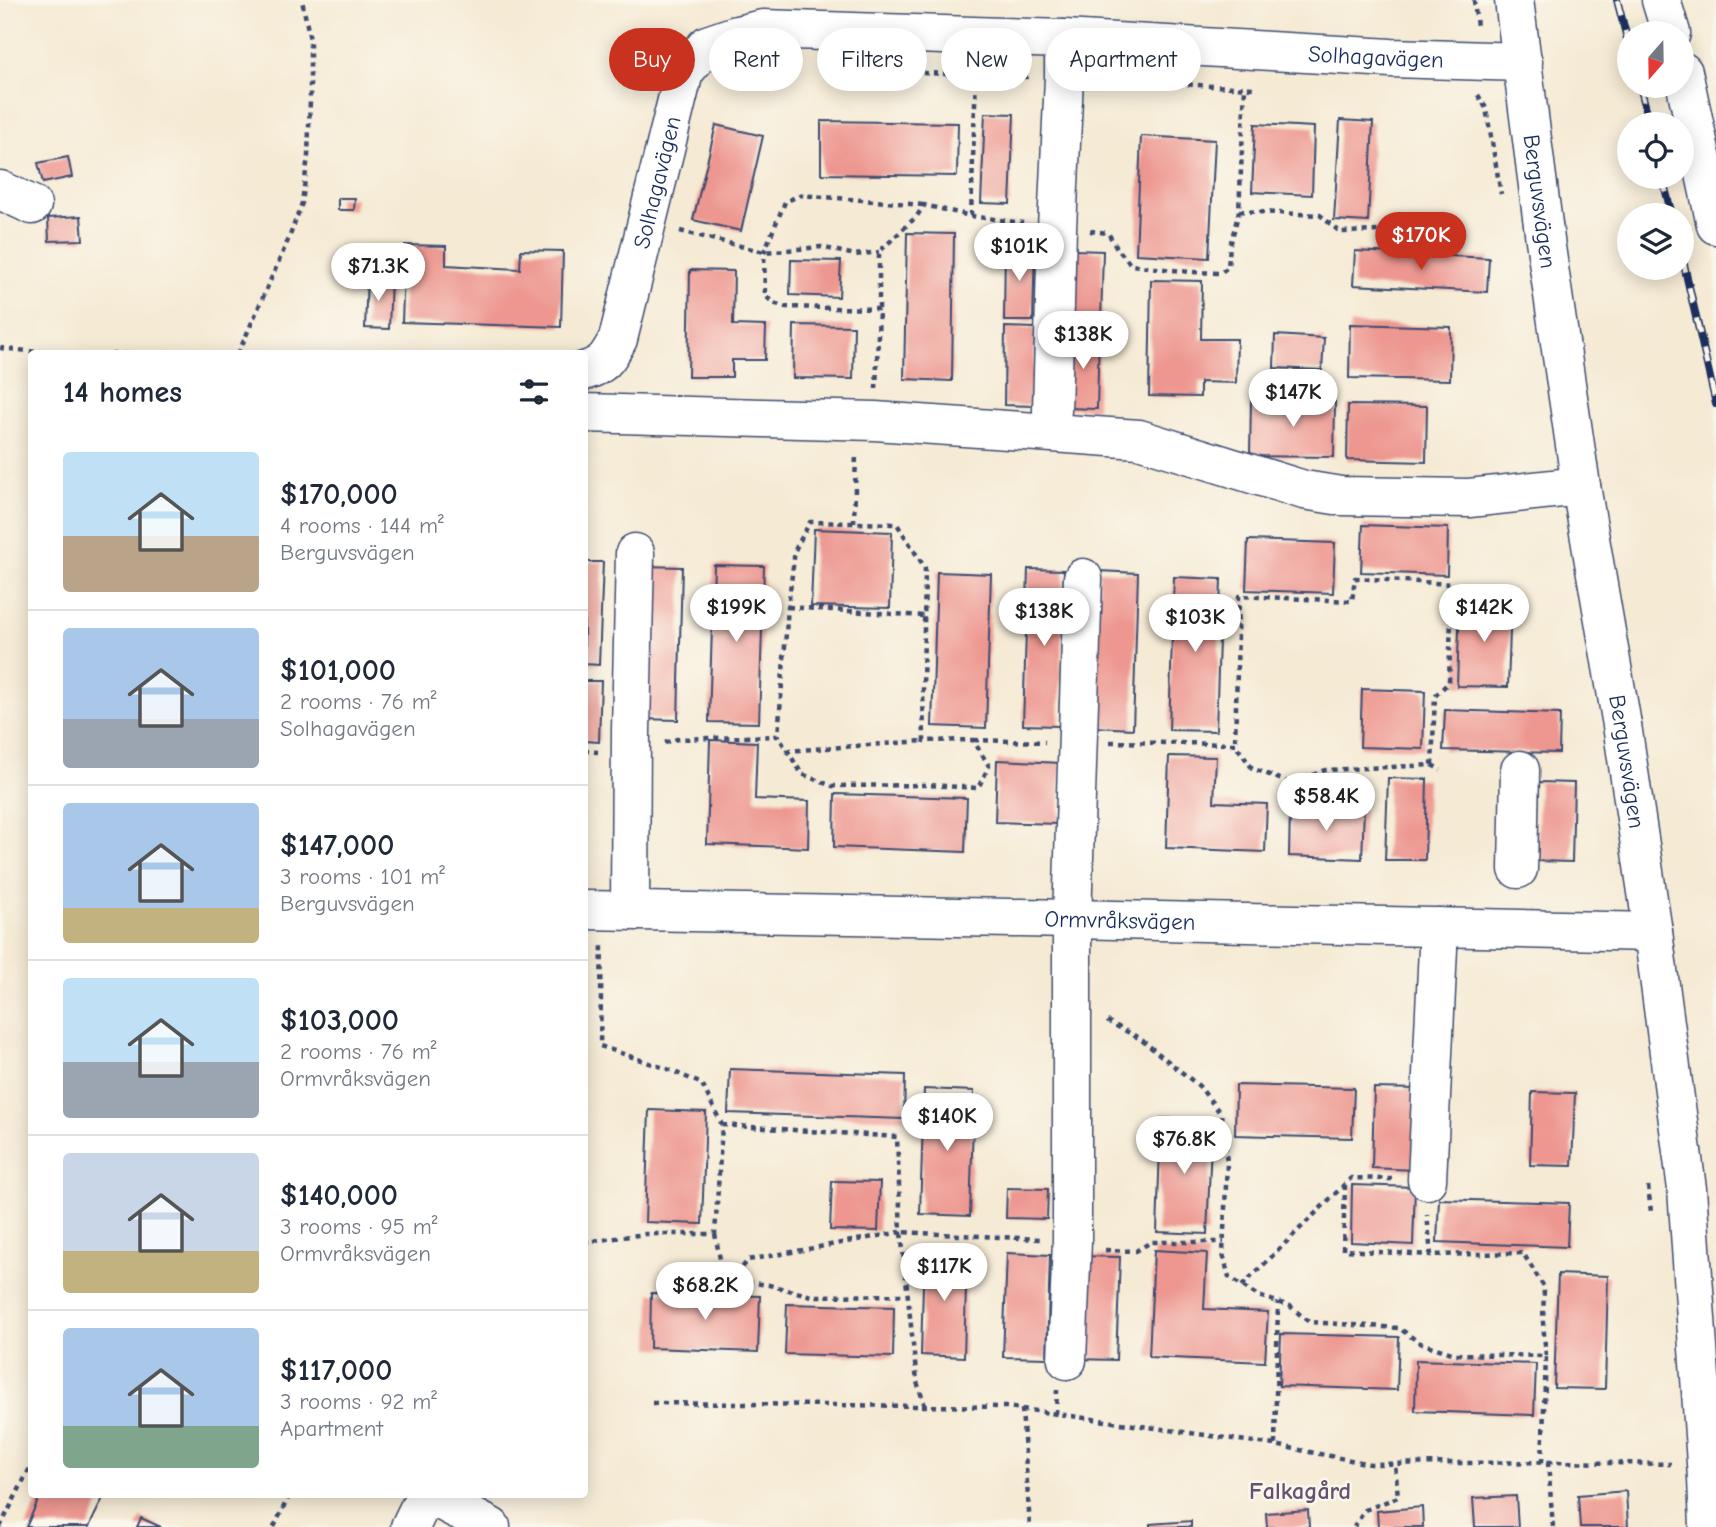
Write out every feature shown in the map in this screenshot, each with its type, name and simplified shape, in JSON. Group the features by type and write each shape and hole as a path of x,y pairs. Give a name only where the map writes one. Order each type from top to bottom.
{"street":[{"name":"Berguvsvägen","path":"1514,0 1545,240 1581,486 1622,724 1687,1189 1688,1464 1709,1527"},
{"path":"1661,0 1667,21"},
{"name":"Solhagavägen","path":"588,369 596,368 606,360 618,339 684,72 707,46 763,29 1046,38"},
{"name":"Solhagavägen","path":"1201,47 1391,58 1522,62"},
{"path":"1694,71 1716,71"},
{"path":"1052,411 1063,91"},
{"path":"1688,98 1716,225"},
{"path":"588,413 866,421 1139,439 1304,491 1341,496 1469,498 1581,486"},
{"path":"606,910 631,752 635,553"},
{"path":"1067,1360 1072,1245 1072,919 1083,578"},
{"path":"1518,869 1520,769"},
{"name":"Ormvråksvägen","path":"606,910 1653,932"},
{"path":"1427,1180 1439,927"},
{"path":"410,1527 425,1498"},
{"path":"435,1498 491,1527"}],"path":[{"path":"241,350 302,203 309,156 310,40 302,0"},
{"path":"879,309 786,307 773,303 765,295 764,252 785,202 800,195 924,205 971,215 1108,233 1131,265 1220,273 1227,267 1239,211 1245,88"},
{"path":"971,215 975,91"},
{"path":"1478,95 1486,108 1503,204"},
{"path":"646,225 764,252 821,247 855,255 878,252 917,216 924,205"},
{"path":"1239,211 1321,215 1340,232 1382,231"},
{"path":"854,523 879,309 878,252"},
{"path":"0,348 28,351"},
{"path":"924,741 925,568 897,523 810,522 795,550 778,736 802,774 832,786 927,785 978,788 989,766 973,740"},
{"path":"1432,765 1435,696 1449,682 1452,584 1355,578 1352,601 1239,596 1235,744 1252,768 1292,785 1325,770 1432,765 1441,770"},
{"path":"788,607 924,616"},
{"path":"631,752 677,739 778,736"},
{"path":"786,751 973,740 1235,744"},
{"path":"606,910 600,1046 702,1084 722,1125 715,1234 724,1279 769,1285 812,1296 908,1295"},
{"path":"1072,1003 1139,1038 1199,1086 1221,1114 1227,1162 1223,1254 1229,1278 1258,1296 1290,1306 1309,1322 1399,1328 1420,1343 1455,1354 1546,1356"},
{"path":"722,1125 897,1137 901,1232 917,1382 925,1406"},
{"path":"1242,1286 1351,1178 1427,1180 1427,1216 1432,1255"},
{"path":"1345,1183 1343,1250 1432,1255 1523,1253 1544,1287 1545,1462 1553,1527"},
{"path":"1648,1184 1652,1225"},
{"path":"733,1280 748,1260 901,1232 1136,1251 1151,1241 1224,1242"},
{"path":"588,1241 646,1234 715,1234"},
{"path":"1275,1445 1278,1302"},
{"path":"652,1403 1008,1406 1275,1445 1370,1464 1688,1464"},
{"path":"1021,1409 1030,1527"},
{"path":"1354,1527 1365,1510 1398,1497 1395,1464"},
{"path":"1670,1477 1688,1464"},
{"path":"1,1527 28,1472"},
{"path":"274,1527 288,1498"}],"building":[{"path":"985,113 1014,114 1010,204 981,203"},
{"path":"1340,120 1373,122 1368,222 1334,220"},
{"path":"821,121 958,123 957,176 821,174"},
{"path":"1255,124 1314,127 1312,195 1252,192"},
{"path":"716,125 763,136 741,231 693,220"},
{"path":"1141,136 1215,140 1209,258 1136,254"},
{"path":"68,157 72,177 43,183 38,163"},
{"path":"338,198 355,198 354,210 338,210"},
{"path":"81,216 83,240 49,241 48,218"},
{"path":"907,233 954,234 952,381 904,379"},
{"path":"405,245 446,246 446,265 520,269 521,250 563,251 561,327 402,322"},
{"path":"1005,246 1035,246 1033,321 1004,321"},
{"path":"1074,250 1103,251 1101,323 1072,323"},
{"path":"1355,251 1489,258 1487,292 1353,285"},
{"path":"791,260 841,261 839,297 790,295"},
{"path":"690,270 734,271 733,325 766,326 765,360 732,360 732,377 688,377"},
{"path":"367,277 391,278 389,329 365,328"},
{"path":"1151,280 1202,281 1201,339 1237,339 1236,383 1200,382 1200,397 1149,396"},
{"path":"1350,324 1451,327 1450,380 1349,378"},
{"path":"794,325 854,326 853,379 793,378"},
{"path":"1005,327 1035,328 1034,406 1004,405"},
{"path":"1069,333 1099,333 1097,409 1067,408"},
{"path":"1275,335 1324,338 1322,370 1274,368"},
{"path":"1251,401 1335,402 1334,457 1250,456"},
{"path":"1348,405 1427,406 1426,462 1347,460"},
{"path":"1363,525 1448,528 1447,575 1361,572"},
{"path":"814,529 892,532 890,608 811,606"},
{"path":"1248,540 1335,543 1333,593 1246,590"},
{"path":"588,562 603,562 599,665 588,664"},
{"path":"714,565 764,566 759,723 709,722"},
{"path":"644,566 682,567 678,720 640,719"},
{"path":"1028,569 1064,570 1059,726 1023,725"},
{"path":"1099,571 1138,573 1133,729 1094,727"},
{"path":"937,572 991,574 986,728 932,726"},
{"path":"1174,577 1221,579 1216,731 1169,730"},
{"path":"1460,601 1511,603 1508,687 1457,686"},
{"path":"588,681 601,681 599,742 588,741"},
{"path":"1362,689 1425,691 1423,749 1360,747"},
{"path":"1445,710 1560,714 1559,753 1443,750"},
{"path":"710,740 757,742 755,799 809,801 808,848 707,844"},
{"path":"1169,756 1216,757 1214,802 1267,804 1265,852 1166,848"},
{"path":"997,760 1061,763 1059,824 995,822"},
{"path":"1388,778 1427,779 1425,860 1385,860"},
{"path":"1539,782 1574,783 1572,862 1537,861"},
{"path":"835,794 967,798 965,852 834,847"},
{"path":"1290,807 1364,809 1362,859 1289,856"},
{"path":"730,1069 905,1075 904,1119 728,1113"},
{"path":"1236,1085 1354,1088 1352,1138 1235,1135"},
{"path":"1374,1088 1417,1089 1414,1170 1372,1168"},
{"path":"924,1089 974,1091 970,1216 920,1214"},
{"path":"1532,1092 1575,1093 1572,1166 1530,1165"},
{"path":"649,1110 706,1112 702,1224 645,1222"},
{"path":"1161,1118 1212,1120 1207,1234 1157,1232"},
{"path":"832,1181 880,1182 878,1231 830,1230"},
{"path":"1352,1185 1415,1187 1413,1245 1351,1242"},
{"path":"1007,1188 1048,1189 1047,1219 1006,1218"},
{"path":"1439,1199 1569,1203 1567,1247 1437,1242"},
{"path":"924,1249 967,1251 964,1357 921,1355"},
{"path":"1154,1250 1207,1253 1204,1309 1268,1312 1265,1362 1149,1357"},
{"path":"1007,1253 1050,1255 1047,1358 1003,1357"},
{"path":"1079,1256 1120,1257 1116,1360 1076,1359"},
{"path":"1558,1274 1608,1276 1605,1389 1554,1388"},
{"path":"651,1293 760,1296 758,1352 650,1348"},
{"path":"787,1304 894,1307 893,1357 785,1354"},
{"path":"1281,1334 1399,1337 1397,1390 1279,1386"},
{"path":"1416,1360 1536,1364 1534,1415 1415,1411"},
{"path":"1626,1491 1628,1527 1580,1527 1578,1495"},
{"path":"1516,1496 1518,1527 1475,1527 1473,1498"},
{"path":"39,1498 103,1498 89,1527 26,1527"},
{"path":"1422,1507 1423,1527 1378,1527 1377,1511"},
{"path":"1308,1510 1309,1527 1267,1527 1266,1513"},
{"path":"141,1518 161,1527 137,1527"},
{"path":"1191,1521 1191,1527 1150,1527 1150,1524"}],"railway":[{"path":"1617,0 1622,21"},
{"path":"1643,98 1647,112"},
{"path":"1665,189 1669,203"},
{"path":"1688,280 1716,404"}],"district":[{"name":"Falkagård","path":"1300,1491"}]}
